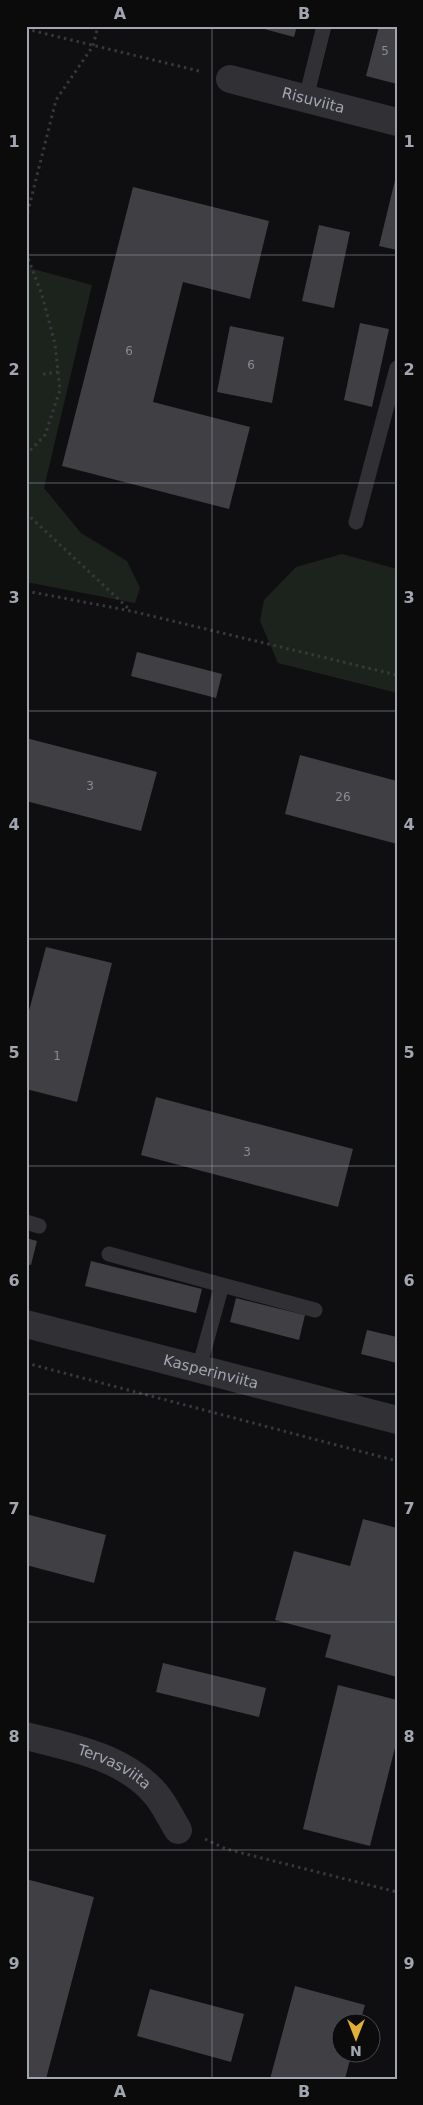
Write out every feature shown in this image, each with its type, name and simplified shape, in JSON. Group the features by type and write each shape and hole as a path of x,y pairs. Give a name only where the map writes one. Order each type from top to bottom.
{"street":[{"name":"Risuviita","path":"230,79 397,122"},
{"name":"Kasperinviita","path":"26,1324 397,1420"},
{"name":"Tervasviita","path":"26,1736 84,1751 120,1765 153,1791 178,1830"}],"lane":[{"path":"306,98 324,26"},
{"path":"356,522 397,368"},
{"path":"109,1254 315,1310"},
{"path":"199,1368 222,1285"}],"path":[{"path":"26,219 56,100 93,46 98,26"},
{"path":"26,29 230,79"},
{"path":"26,253 42,295 55,344 60,390 45,435 26,455"},
{"path":"43,374 58,372"},
{"path":"26,513 131,611"},
{"path":"26,591 131,611 397,675"},
{"path":"26,1363 397,1461"},
{"path":"178,1830 202,1837 226,1849 397,1892"}],"shaded area":[{"path":"26,267 92,285 44,488 81,533 127,561 140,588 135,603 26,582"},
{"path":"342,554 397,569 397,693 278,663 260,621 264,600 296,567"}],"building":[{"path":"253,26 297,26 294,37"},
{"path":"379,26 397,26 397,84 366,76"},
{"path":"397,176 397,250 379,246"},
{"path":"133,187 269,221 250,299 183,282 153,402 250,427 229,509 62,466"},
{"path":"319,225 350,232 334,308 302,301"},
{"path":"360,323 389,329 372,407 344,400"},
{"path":"230,326 284,337 272,403 217,392"},
{"path":"137,652 222,674 216,698 131,676"},
{"path":"26,738 157,772 141,831 26,801"},
{"path":"300,755 397,781 397,844 285,814"},
{"path":"46,947 112,963 77,1102 26,1089 26,1022"},
{"path":"156,1097 353,1149 338,1207 141,1155"},
{"path":"26,1238 37,1241 31,1265 26,1264"},
{"path":"91,1261 202,1289 196,1313 85,1286"},
{"path":"236,1298 305,1315 299,1340 230,1322"},
{"path":"367,1330 397,1337 397,1363 361,1354"},
{"path":"26,1514 106,1535 94,1583 26,1565"},
{"path":"363,1519 397,1528 397,1677 325,1657 331,1635 275,1620 294,1551 350,1566"},
{"path":"163,1663 266,1688 259,1717 156,1692"},
{"path":"338,1685 397,1700 397,1740 370,1846 303,1829"},
{"path":"26,1879 94,1897 46,2079 26,2079"},
{"path":"295,1986 365,2005 363,2012 330,2012 330,2062 349,2062 345,2079 270,2079"},
{"path":"150,1989 244,2014 231,2062 137,2036"}]}
